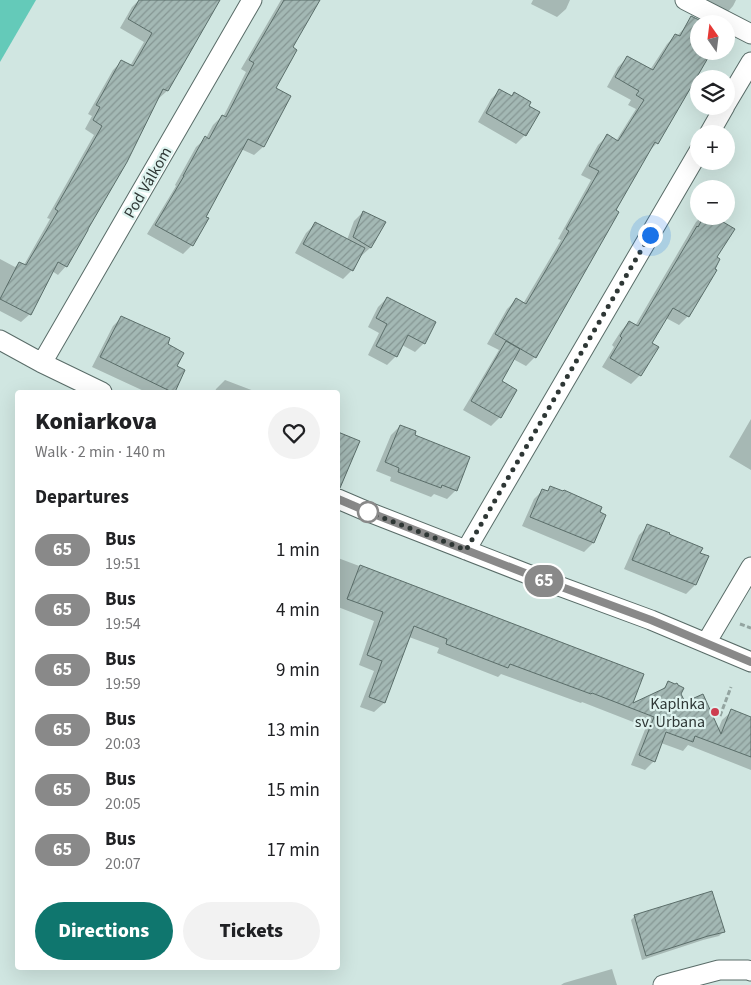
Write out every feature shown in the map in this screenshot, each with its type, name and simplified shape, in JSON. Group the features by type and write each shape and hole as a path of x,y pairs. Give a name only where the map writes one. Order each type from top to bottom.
{"street":[{"name":"Pod Válkom","path":"42,363 252,0"},
{"path":"685,0 751,34"},
{"path":"735,90 751,62"},
{"path":"466,550 690,167"},
{"path":"0,340 98,390"},
{"path":"340,500 651,620 751,662"},
{"path":"706,644 751,567"},
{"path":"663,985 719,970 751,971"}],"path":[{"path":"720,716 730,687"}],"green space":[{"path":"0,0 36,0 0,62"}],"building":[{"path":"139,0 220,0 168,91 163,89 127,162 67,267 58,262 31,315 0,299 19,262 26,265 58,211 55,209 102,126 93,120 100,107 96,105 121,60 133,66 152,33 128,19"},
{"path":"284,0 320,0 293,47 297,50 276,88 291,96 264,147 248,139 206,217 209,218 193,246 155,225 205,136 209,139 222,115 226,117 254,63 249,60"},
{"path":"690,18 690,60 707,60 701,70 690,70 690,89 658,144 655,142 616,210 619,212 536,358 495,334 516,298 526,304 569,231 566,229 599,171 589,166 607,134 618,141 644,100 636,95 639,91 615,77 627,56 653,70 675,34 680,36"},
{"path":"499,89 512,96 514,92 531,102 529,106 540,112 526,136 486,113"},
{"path":"363,211 386,222 371,248 353,237"},
{"path":"315,222 365,248 353,271 303,244"},
{"path":"699,225 728,225 735,229 717,257 720,259 715,269 717,270 689,317 673,308 652,343 659,347 641,376 610,358 622,338 620,336 629,321 638,326"},
{"path":"387,297 436,322 425,344 408,335 397,357 376,346 387,324 376,318"},
{"path":"121,316 170,338 168,344 184,353 177,366 185,370 176,390 168,390 100,357"},
{"path":"506,341 520,349 502,381 517,390 501,418 471,401"},
{"path":"400,425 416,431 415,435 470,457 457,491 442,485 441,488 398,472 399,468 385,462"},
{"path":"340,433 360,441 340,488"},
{"path":"550,486 564,490 602,507 600,512 606,515 594,543 530,517 542,489 548,491"},
{"path":"647,524 703,548 700,553 709,556 696,585 632,560"},
{"path":"360,565 644,674 633,703 665,688 668,681 677,683 684,688 681,694 685,702 703,694 721,734 731,709 751,717 751,757 695,736 693,742 666,732 655,762 639,755 654,717 510,664 508,668 446,644 447,639 414,626 385,703 369,697 382,661 367,655 383,612 347,599"},
{"path":"712,891 725,932 646,956 634,915"}],"bus line":[{"name":"65","path":"340,500 548,582 651,620 751,662"}],"place":[{"name":"Kaplnka sv. Urbana","path":"715,712"}],"route":[{"path":"368,512 466,550 650,235"}]}
